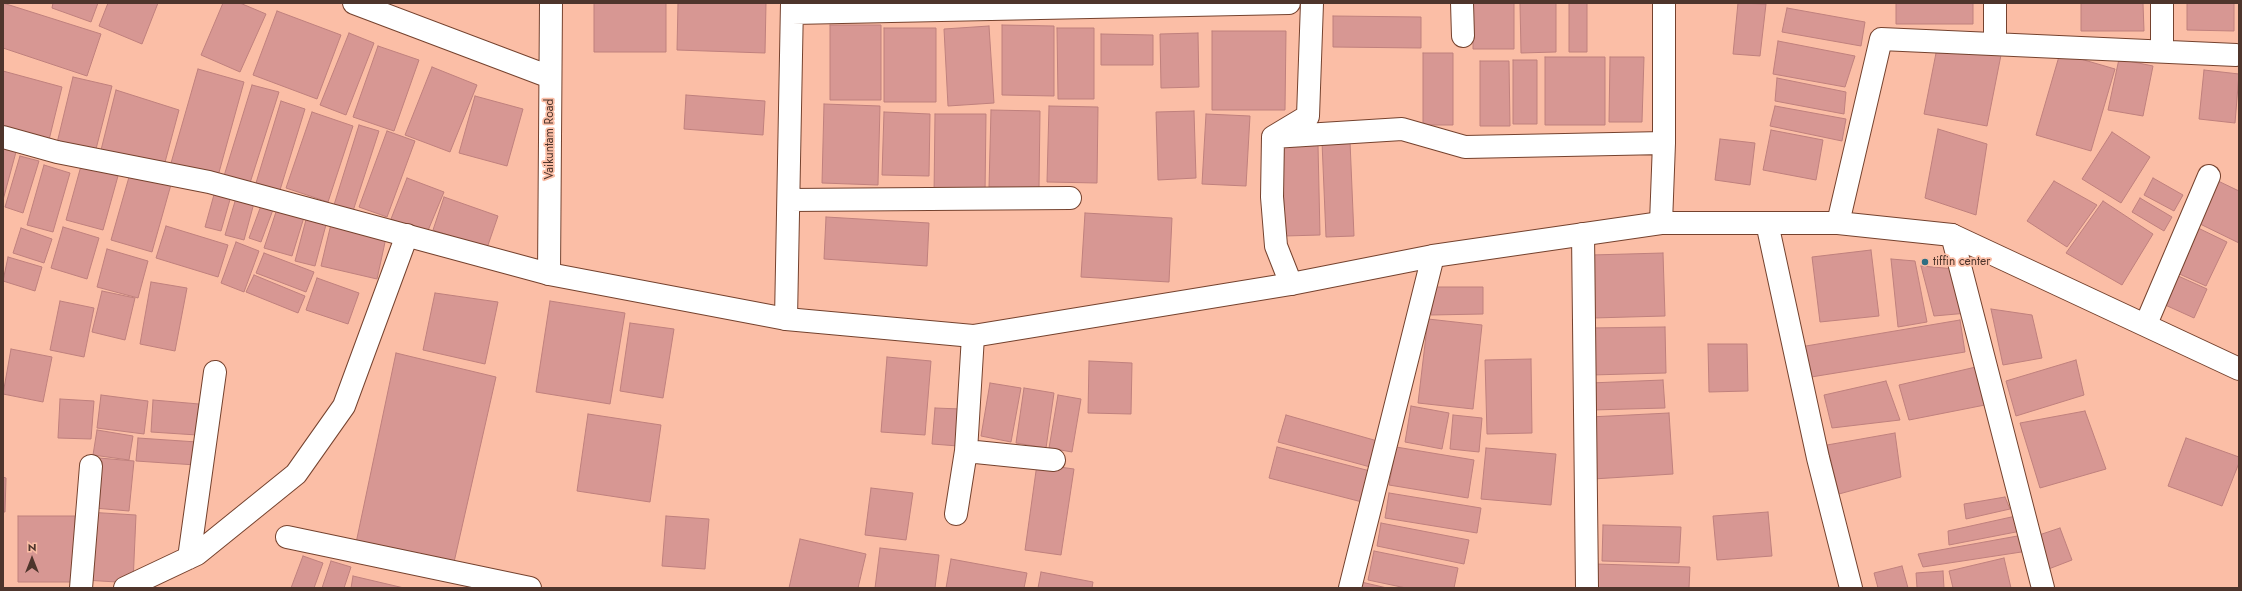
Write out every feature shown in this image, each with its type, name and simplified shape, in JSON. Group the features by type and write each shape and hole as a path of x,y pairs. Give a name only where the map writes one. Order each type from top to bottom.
{"street":[{"path":"354,3 550,77"},
{"name":"Vaikuntam Road","path":"549,274 551,3"},
{"path":"786,319 792,8 1289,3"},
{"path":"1274,137 1308,116 1312,3"},
{"path":"1462,3 1463,36"},
{"path":"1661,223 1664,144 1664,3"},
{"path":"1995,3 1995,44"},
{"path":"2162,3 2162,51"},
{"path":"1838,223 1881,39 2236,55"},
{"path":"1274,137 1402,129 1465,147 1664,144"},
{"path":"3,137 57,152 209,182 549,274 786,319 973,336 1291,284 1433,256 1661,223 1838,223 1952,234 2146,324 2239,370"},
{"path":"1274,137 1272,197 1276,246 1291,284"},
{"path":"2146,324 2209,176"},
{"path":"789,200 1070,198"},
{"path":"1767,223 1818,458 1851,588"},
{"path":"1582,234 1587,588"},
{"path":"1952,234 2044,588"},
{"path":"125,588 197,554 296,474 344,406 407,235"},
{"path":"1350,588 1433,256"},
{"path":"956,514 966,451 973,336"},
{"path":"189,558 215,372"},
{"path":"966,451 1054,460"},
{"path":"81,588 91,466"},
{"path":"287,537 470,582 530,588"}],"building":[{"path":"3,3 101,34 87,76 3,48"},
{"path":"53,3 98,3 91,22 52,8"},
{"path":"108,3 158,3 142,44 99,26"},
{"path":"223,3 240,3 266,14 240,72 201,55"},
{"path":"594,3 666,3 666,52 594,52"},
{"path":"678,3 766,3 765,53 677,50"},
{"path":"1473,3 1514,3 1514,49 1473,49"},
{"path":"1520,3 1556,3 1556,52 1521,53"},
{"path":"1569,3 1587,3 1587,52 1569,52"},
{"path":"1738,3 1766,4 1760,56 1733,54"},
{"path":"1896,3 1973,3 1973,24 1896,24"},
{"path":"2081,3 2143,3 2144,31 2081,31"},
{"path":"2187,3 2234,3 2234,31 2187,30"},
{"path":"1787,8 1865,22 1861,46 1782,32"},
{"path":"277,11 341,35 317,99 253,75"},
{"path":"1333,16 1421,17 1421,48 1333,47"},
{"path":"830,25 881,25 881,100 830,100"},
{"path":"1002,25 1054,26 1054,96 1002,95"},
{"path":"989,26 994,103 948,106 944,29"},
{"path":"884,28 936,28 936,102 884,102"},
{"path":"1057,28 1094,28 1094,99 1058,99"},
{"path":"1212,31 1286,31 1285,110 1212,110"},
{"path":"349,33 374,43 346,115 320,105"},
{"path":"1198,33 1199,87 1161,88 1160,34"},
{"path":"1101,34 1153,35 1153,65 1101,65"},
{"path":"1778,41 1855,56 1845,87 1773,74"},
{"path":"1938,43 2001,55 1987,126 1924,114"},
{"path":"378,46 419,60 394,131 353,117"},
{"path":"1423,53 1453,53 1453,125 1423,125"},
{"path":"2060,53 2115,69 2091,151 2036,135"},
{"path":"1545,57 1605,57 1605,125 1545,125"},
{"path":"1610,57 1644,57 1642,122 1609,122"},
{"path":"2119,59 2153,66 2143,116 2108,110"},
{"path":"1513,60 1537,60 1537,124 1513,124"},
{"path":"1480,61 1509,61 1510,126 1480,126"},
{"path":"432,67 477,85 450,152 405,135"},
{"path":"198,69 244,82 218,176 171,163"},
{"path":"2204,70 2239,74 2235,123 2199,119"},
{"path":"3,71 62,87 48,144 3,132"},
{"path":"73,77 112,86 95,153 57,143"},
{"path":"1777,78 1846,92 1844,114 1775,101"},
{"path":"252,85 279,92 250,183 224,176"},
{"path":"116,90 179,110 164,166 101,150"},
{"path":"686,95 765,101 763,135 684,129"},
{"path":"475,96 523,109 507,166 459,153"},
{"path":"281,101 305,109 280,190 256,183"},
{"path":"824,104 880,106 878,185 822,183"},
{"path":"1049,106 1098,107 1097,183 1047,182"},
{"path":"1775,106 1846,119 1842,141 1770,126"},
{"path":"991,110 1040,111 1039,188 989,187"},
{"path":"1194,111 1196,178 1158,180 1156,112"},
{"path":"312,112 353,126 328,202 286,188"},
{"path":"884,112 930,114 929,176 882,175"},
{"path":"935,114 986,114 985,195 934,195"},
{"path":"1206,114 1250,116 1246,186 1202,184"},
{"path":"359,125 379,131 353,211 334,205"},
{"path":"1938,129 1987,144 1976,215 1925,198"},
{"path":"1771,130 1823,140 1816,180 1763,170"},
{"path":"387,131 415,141 387,217 359,207"},
{"path":"2112,132 2150,157 2121,203 2082,179"},
{"path":"1720,139 1755,143 1750,185 1715,180"},
{"path":"1350,141 1354,236 1326,237 1322,142"},
{"path":"1282,145 1318,145 1320,235 1285,236"},
{"path":"3,149 16,152 3,200"},
{"path":"20,156 39,161 23,213 5,207"},
{"path":"44,165 70,173 53,232 27,225"},
{"path":"81,166 118,176 103,230 66,220"},
{"path":"131,170 172,181 152,252 111,240"},
{"path":"407,178 444,192 427,233 391,219"},
{"path":"2153,178 2183,195 2174,211 2144,195"},
{"path":"2216,180 2239,191 2239,243 2196,222"},
{"path":"2054,181 2097,205 2067,247 2027,221"},
{"path":"215,191 231,196 221,231 205,227"},
{"path":"444,197 498,216 487,248 433,230"},
{"path":"236,198 254,203 244,240 225,235"},
{"path":"2140,198 2172,217 2164,231 2132,212"},
{"path":"2103,201 2153,234 2122,285 2066,253"},
{"path":"262,203 274,207 261,242 249,238"},
{"path":"278,206 305,214 292,256 264,248"},
{"path":"1085,213 1172,218 1169,282 1081,277"},
{"path":"307,216 327,221 315,266 295,261"},
{"path":"826,217 929,223 927,266 824,259"},
{"path":"332,220 387,233 377,279 321,266"},
{"path":"166,226 228,245 218,277 156,258"},
{"path":"63,227 99,238 87,279 51,268"},
{"path":"2196,227 2227,242 2206,286 2175,272"},
{"path":"21,228 52,239 44,263 13,253"},
{"path":"236,242 259,251 244,292 221,283"},
{"path":"107,249 148,261 138,298 97,287"},
{"path":"1871,250 1879,316 1820,322 1812,257"},
{"path":"264,253 314,272 306,292 256,273"},
{"path":"1663,253 1665,316 1593,318 1591,255"},
{"path":"8,257 42,267 35,291 3,281"},
{"path":"1891,259 1915,261 1927,322 1898,327"},
{"path":"1921,266 1956,269 1968,313 1934,316"},
{"path":"254,275 305,296 298,313 246,292"},
{"path":"2176,275 2207,289 2194,318 2163,304"},
{"path":"317,278 359,293 348,324 306,310"},
{"path":"151,282 187,288 175,351 140,344"},
{"path":"1431,287 1483,287 1483,314 1431,315"},
{"path":"102,291 135,298 125,340 92,332"},
{"path":"435,293 498,302 485,364 423,350"},
{"path":"60,301 94,308 84,357 50,350"},
{"path":"550,301 625,313 610,404 536,392"},
{"path":"1991,309 2032,315 2042,358 2003,365"},
{"path":"1428,319 1482,325 1473,409 1418,403"},
{"path":"1960,320 1965,352 1805,378 1800,347"},
{"path":"630,323 674,329 663,398 620,391"},
{"path":"1665,327 1666,373 1591,375 1589,328"},
{"path":"1708,344 1747,344 1748,391 1709,392"},
{"path":"11,349 52,357 43,402 3,394"},
{"path":"396,353 496,377 452,571 356,543"},
{"path":"887,357 931,361 925,435 881,432"},
{"path":"1531,359 1532,433 1487,434 1485,360"},
{"path":"2076,360 2084,395 2016,416 2006,381"},
{"path":"1089,361 1132,363 1131,414 1088,413"},
{"path":"1980,366 1990,404 1909,420 1899,385"},
{"path":"1663,380 1665,408 1592,410 1590,383"},
{"path":"1886,381 1900,420 1832,428 1824,395"},
{"path":"990,383 1021,388 1011,442 981,436"},
{"path":"1024,388 1054,393 1046,448 1016,443"},
{"path":"101,395 148,401 144,434 97,428"},
{"path":"1058,395 1081,399 1072,452 1049,448"},
{"path":"60,399 94,401 91,439 58,438"},
{"path":"153,400 199,404 197,435 151,432"},
{"path":"1411,406 1449,413 1442,449 1405,442"},
{"path":"935,408 961,409 958,446 932,444"},
{"path":"2085,411 2106,469 2040,488 2020,423"},
{"path":"1669,413 1673,474 1593,479 1589,417"},
{"path":"588,414 661,425 650,502 577,491"},
{"path":"1286,415 1381,442 1374,468 1278,442"},
{"path":"1453,415 1482,418 1479,452 1450,449"},
{"path":"97,430 133,436 129,460 93,455"},
{"path":"1895,433 1901,477 1839,494 1827,445"},
{"path":"138,438 197,442 196,465 136,461"},
{"path":"2186,438 2239,457 2239,463 2222,506 2168,486"},
{"path":"1277,447 1374,472 1366,503 1269,478"},
{"path":"1396,447 1474,460 1468,498 1389,485"},
{"path":"1486,448 1556,454 1551,505 1481,499"},
{"path":"99,458 134,461 129,511 94,508"},
{"path":"1037,464 1074,469 1061,555 1025,550"},
{"path":"3,477 6,478 5,512 3,512"},
{"path":"871,488 913,493 906,540 865,535"},
{"path":"1389,493 1481,508 1477,533 1385,518"},
{"path":"2005,497 2010,509 1966,519 1964,504"},
{"path":"87,512 136,515 133,583 84,580"},
{"path":"1768,512 1772,556 1717,560 1713,516"},
{"path":"18,516 75,516 75,582 18,582"},
{"path":"666,516 709,519 705,569 662,566"},
{"path":"2016,516 2021,531 1949,545 1948,531"},
{"path":"1381,523 1469,540 1464,564 1377,546"},
{"path":"1603,525 1681,527 1679,563 1602,561"},
{"path":"2060,528 2072,560 2046,570 2033,537"},
{"path":"2023,535 2028,551 1923,567 1918,554"},
{"path":"800,539 866,554 858,588 789,588"},
{"path":"880,548 939,555 935,588 875,588"},
{"path":"1374,551 1458,568 1454,588 1406,588 1368,580"},
{"path":"303,556 323,563 314,588 291,588"},
{"path":"2004,558 2011,588 1953,588 1949,571"},
{"path":"951,559 1027,573 1024,588 946,588"},
{"path":"331,561 351,567 344,588 322,588"},
{"path":"1596,564 1690,567 1689,588 1596,588"},
{"path":"1902,566 1908,588 1878,588 1874,573"},
{"path":"1943,571 1944,588 1917,588 1916,573"},
{"path":"1041,572 1093,582 1092,588 1038,588"},
{"path":"353,576 404,588 351,588"},
{"path":"1357,581 1387,588 1355,588"}],"place":[{"name":"tiffin center","path":"1925,262"}]}
